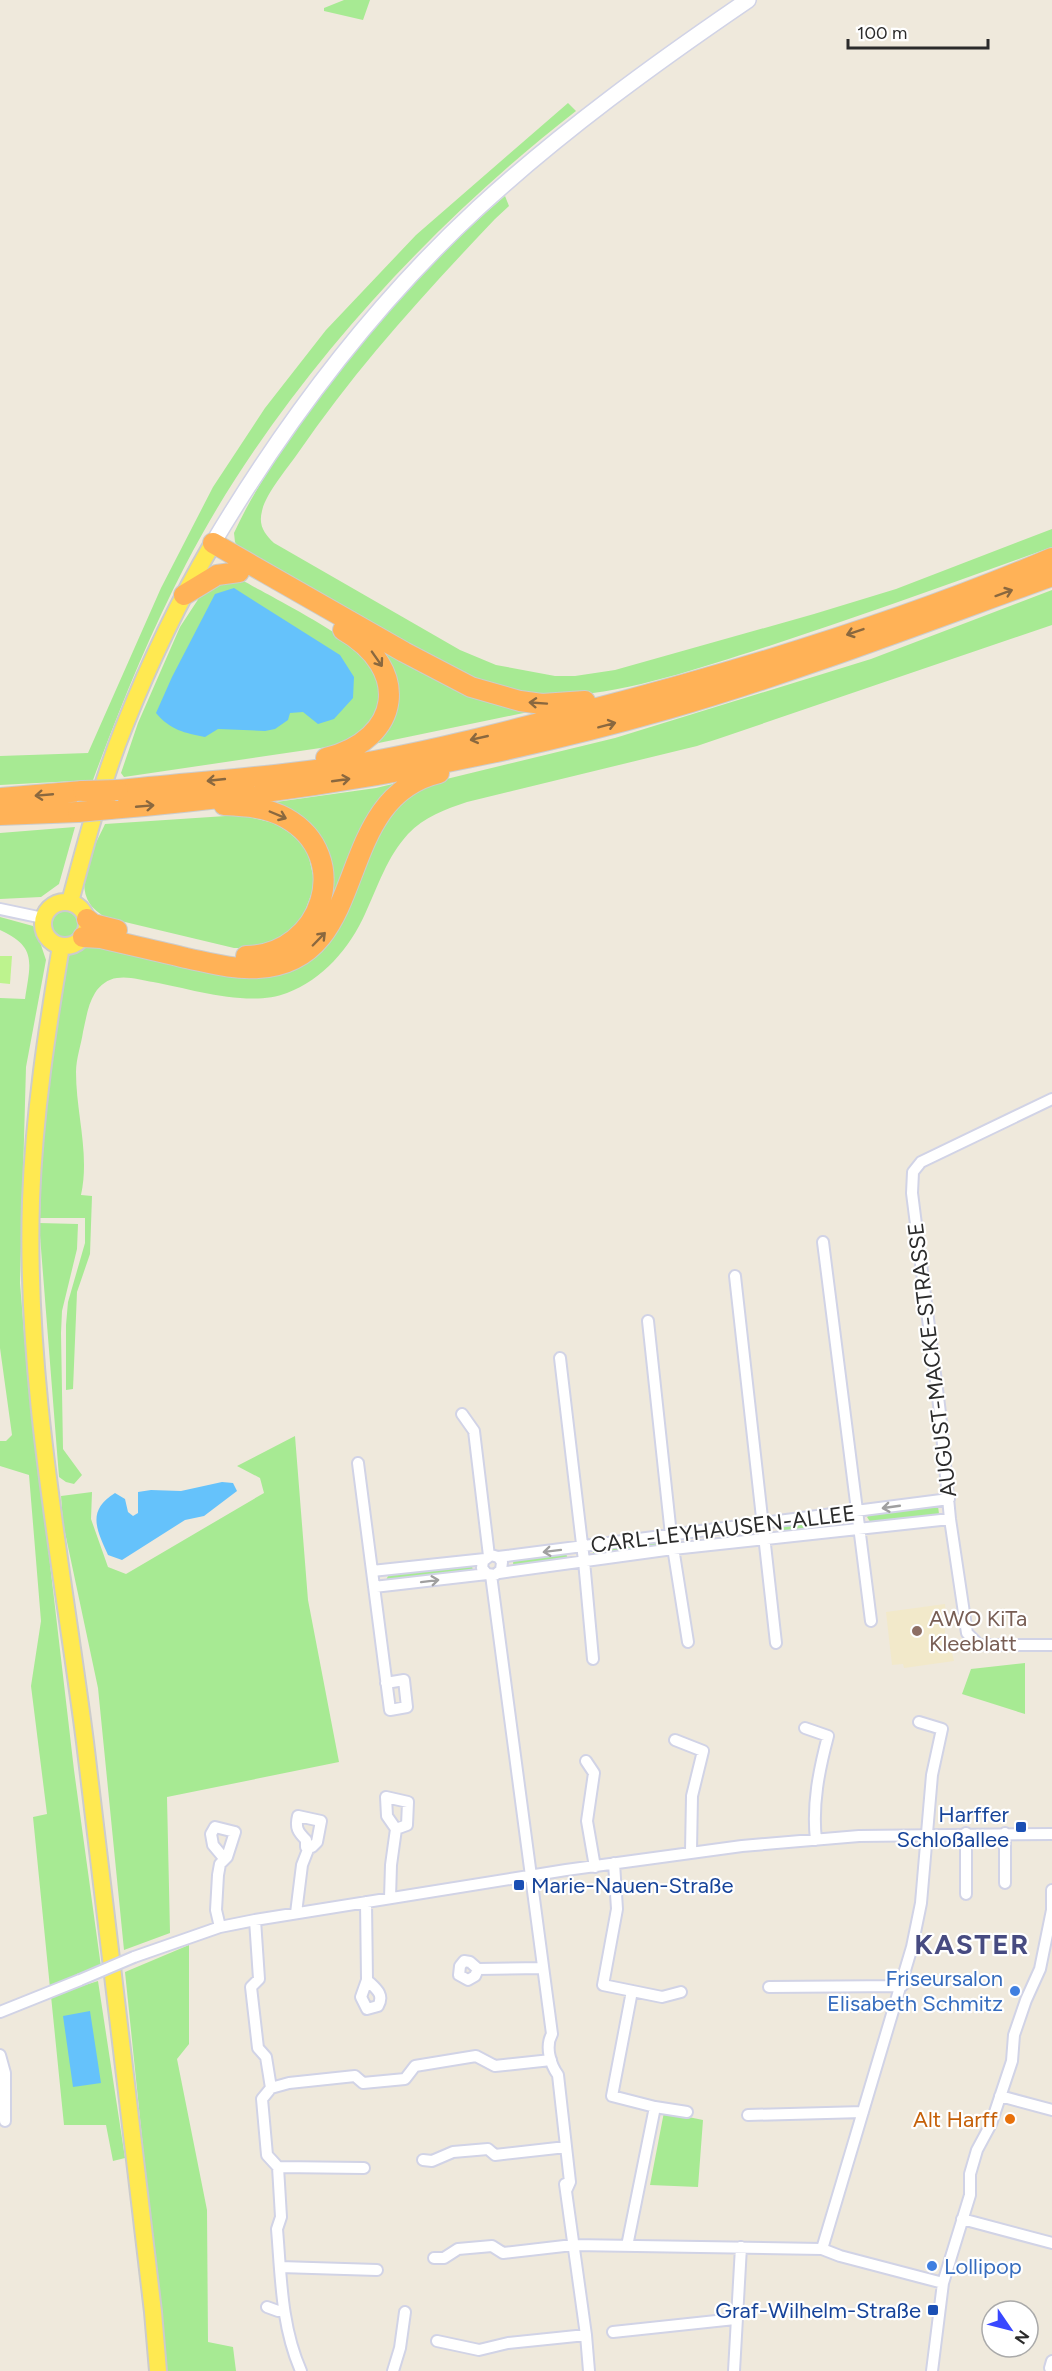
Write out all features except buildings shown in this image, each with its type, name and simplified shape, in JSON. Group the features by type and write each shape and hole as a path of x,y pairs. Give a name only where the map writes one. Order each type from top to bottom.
{"highway":[{"path":"210,548 240,572 355,637 379,661 387,681 388,703 385,714 373,734 364,742 338,755 274,774"},
{"path":"210,548 456,680 487,693 520,701 562,704 595,700 637,690 658,692"},
{"path":"0,798 118,790 274,774 384,759 502,733 658,692 787,654 930,606 1052,558"},
{"path":"184,595 217,575 240,572"},
{"path":"0,815 78,812 179,803 378,775 509,749 668,709 780,674 1052,576"},
{"path":"85,928 101,938 221,965 258,968 282,964 311,947 331,924 348,889 369,832 379,815 396,795 425,777 477,763 509,749"},
{"path":"85,928 93,924 220,954 256,956 281,949 300,936 308,927 320,905 323,879 320,859 299,827 276,813 260,808 179,803"}],"main road":[{"path":"70,902 92,819 123,729 184,595 255,473 292,419 371,320 478,208 589,115 675,50 748,0"},
{"path":"70,902 81,908 85,928 73,945 62,946 48,939 42,926 43,918 56,903 70,902"},
{"path":"62,946 34,1130 31,1203 32,1296 38,1385 50,1491 85,1742 152,2300 158,2371"}],"street":[{"path":"0,909 43,918"},
{"name":"AUGUST-MACKE-STRASSE","path":"1052,1099 921,1162 913,1172 912,1193 950,1519 967,1633 979,1645 986,1646 1052,1645"},
{"path":"823,1242 871,1621"},
{"path":"735,1276 776,1643"},
{"path":"648,1321 671,1535 688,1642"},
{"path":"560,1358 583,1547 593,1659"},
{"path":"462,1414 474,1431 490,1557 482,1568 492,1574"},
{"path":"358,1463 386,1683"},
{"name":"CARL-LEYHAUSEN-ALLEE","path":"372,1571 583,1547 949,1499"},
{"name":"CARL-LEYHAUSEN-ALLEE","path":"374,1587 492,1574 673,1549 950,1519"},
{"path":"490,1557 502,1566 492,1574"},
{"path":"492,1574 552,2034 548,2041 552,2064 551,2074 554,2095 560,2100 566,2151 562,2160 589,2371"},
{"path":"822,2248 902,1986 921,1903 932,1775 942,1729 919,1722"},
{"path":"805,1728 828,1736 819,1772 813,1819 816,1840"},
{"path":"675,1740 704,1751 692,1796 691,1851"},
{"path":"586,1761 594,1773 587,1821 595,1867"},
{"path":"390,1898 391,1864 396,1829"},
{"path":"966,1833 966,1894"},
{"path":"1005,1833 1005,1883"},
{"path":"0,2012 134,1957 220,1927 296,1913 691,1851 816,1840 926,1834 1052,1834"},
{"path":"296,1913 302,1865 309,1847"},
{"path":"220,1927 215,1893 220,1864 227,1857"},
{"path":"614,1863 617,1909 603,1985 662,1997 681,1992"},
{"path":"932,2371 943,2283 970,2194 970,2174 977,2150 991,2124 1012,2061 1014,2035 1040,1969 1052,1910 1052,1890"},
{"path":"366,1902 367,1980"},
{"path":"255,1920 259,1979 251,1987 258,2048 266,2057 272,2088"},
{"path":"478,1969 543,1968"},
{"path":"1040,1969 1052,1972"},
{"path":"769,1987 902,1986"},
{"path":"632,1991 612,2096 687,2112"},
{"path":"0,2055 5,2073 5,2121"},
{"path":"301,2371 295,2358 283,2310 277,2229 281,2217 278,2167 267,2155 262,2098 272,2088 289,2083 355,2076 363,2083 405,2079 415,2066 476,2056 495,2066 552,2064"},
{"path":"1000,2096 1052,2110"},
{"path":"627,2246 655,2107"},
{"path":"748,2115 863,2112"},
{"path":"423,2160 432,2161 453,2152 488,2149 495,2155 566,2151"},
{"path":"278,2167 363,2168"},
{"path":"962,2219 1052,2243"},
{"path":"434,2258 444,2258 459,2249 492,2246 503,2253 573,2245 822,2248 840,2256 943,2283"},
{"path":"734,2371 735,2319 741,2247"},
{"path":"280,2266 377,2270"},
{"path":"267,2307 278,2311 283,2310"},
{"path":"393,2371 405,2334 405,2312"},
{"path":"613,2332 735,2319"},
{"path":"437,2341 478,2350 508,2343 586,2335"}],"shaded area":[{"name":"AWO KiTa Kleeblatt","path":"945,1604 947,1625 945,1626 945,1640 949,1640 954,1661 904,1668 903,1664 892,1665 886,1612"}],"green space":[{"path":"344,0 370,0 363,20 324,11 324,8"},
{"path":"568,103 576,111 519,157 409,261 308,377 263,438 222,501 173,590 136,670 93,780 0,785 0,756 88,753 161,588 213,487 265,408 326,330 416,235"},
{"path":"505,196 509,206 468,247 367,361 277,481 264,504 261,516 263,529 274,543 460,650 496,665 555,676 575,676 615,670 814,614 896,589 1052,529 1052,547 840,622 694,670 643,684 566,696 532,694 477,681 239,548 235,542 234,533 254,495 269,470 340,370 418,279"},
{"path":"228,579 242,580 333,632 365,655 377,674 380,691 370,726 359,735 334,746 124,777 121,773 138,723 180,627 199,598"},
{"path":"1052,590 1052,625 697,746 467,802 436,814 414,828 394,852 359,927 343,951 312,980 287,993 256,999 238,998 126,978 107,981 102,985 95,993 89,1007 76,1067 84,1164 81,1195 92,1196 90,1254 77,1292 73,1389 66,1390 68,1302 85,1243 85,1218 40,1218 44,1087 66,959 75,950 87,945 229,974 264,977 298,967 327,943 343,920 367,854 395,807 426,784 615,738 871,659"},
{"path":"374,638 538,710 369,745 388,718"},
{"path":"401,782 330,916 286,949 329,871 269,803 376,788"},
{"path":"241,815 274,823 290,833 307,849 315,884 301,922 286,937 261,948 234,948 104,917 90,904 84,884 85,874 105,824"},
{"path":"75,827 59,884 41,897 0,899 0,833"},
{"path":"64,904 78,910 84,924 78,938 64,944 50,938 44,924 50,910"},
{"path":"0,917 33,926 46,960 26,1067 20,1283 26,1358 74,1770 101,1967 50,1988 33,1817 47,1814 31,1686 41,1621 29,1475 0,1466 0,1441 6,1441 12,1435 0,1348 0,998 25,999 29,958 21,943 0,930"},
{"path":"0,956 12,956 10,984 0,983"},
{"path":"39,1223 78,1224 77,1249 62,1311 61,1333 63,1449 82,1475 74,1484 59,1477"},
{"path":"295,1436 308,1600 339,1762 167,1797 170,1933 124,1950 98,1688 63,1523 61,1496 92,1492 91,1519 108,1567 126,1574 264,1493 260,1478 237,1466"},
{"path":"938,1506 939,1514 871,1523 867,1517 871,1513"},
{"path":"840,1518 839,1527 780,1534 778,1532 780,1525"},
{"path":"657,1541 660,1549 593,1556 593,1550 596,1548"},
{"path":"565,1551 568,1559 514,1566 513,1563 515,1558"},
{"path":"469,1564 473,1571 386,1580 389,1574"},
{"path":"1025,1663 1025,1714 962,1694 971,1669"},
{"path":"189,1945 189,2044 177,2059 207,2210 208,2342 233,2347 236,2371 166,2371 125,1972"},
{"path":"98,1981 125,2158 113,2161 106,2125 64,2125 51,1996"},
{"path":"664,2112 703,2120 698,2187 650,2185"}],"water":[{"path":"234,588 340,655 354,677 353,698 334,719 318,724 303,712 290,713 288,720 275,729 265,731 218,729 205,737 172,727 156,713 215,594"},
{"path":"222,1482 233,1483 237,1491 204,1516 185,1520 122,1560 108,1555 96,1521 100,1507 115,1493 125,1499 128,1512 133,1516 138,1513 138,1492 181,1491"},
{"path":"90,2011 101,2083 73,2087 63,2016"}],"place":[{"name":"AWO KiTa Kleeblatt","path":"917,1631"},
{"name":"Harffer Schloßallee","path":"1021,1827"},
{"name":"Marie-Nauen-Straße","path":"519,1885"},
{"name":"Friseursalon Elisabeth Schmitz","path":"1015,1991"},
{"name":"Alt Harff","path":"1010,2119"},
{"name":"Lollipop","path":"932,2266"},
{"name":"Graf-Wilhelm-Straße","path":"933,2310"}],"district":[{"name":"KASTER","path":"972,1944"}]}
